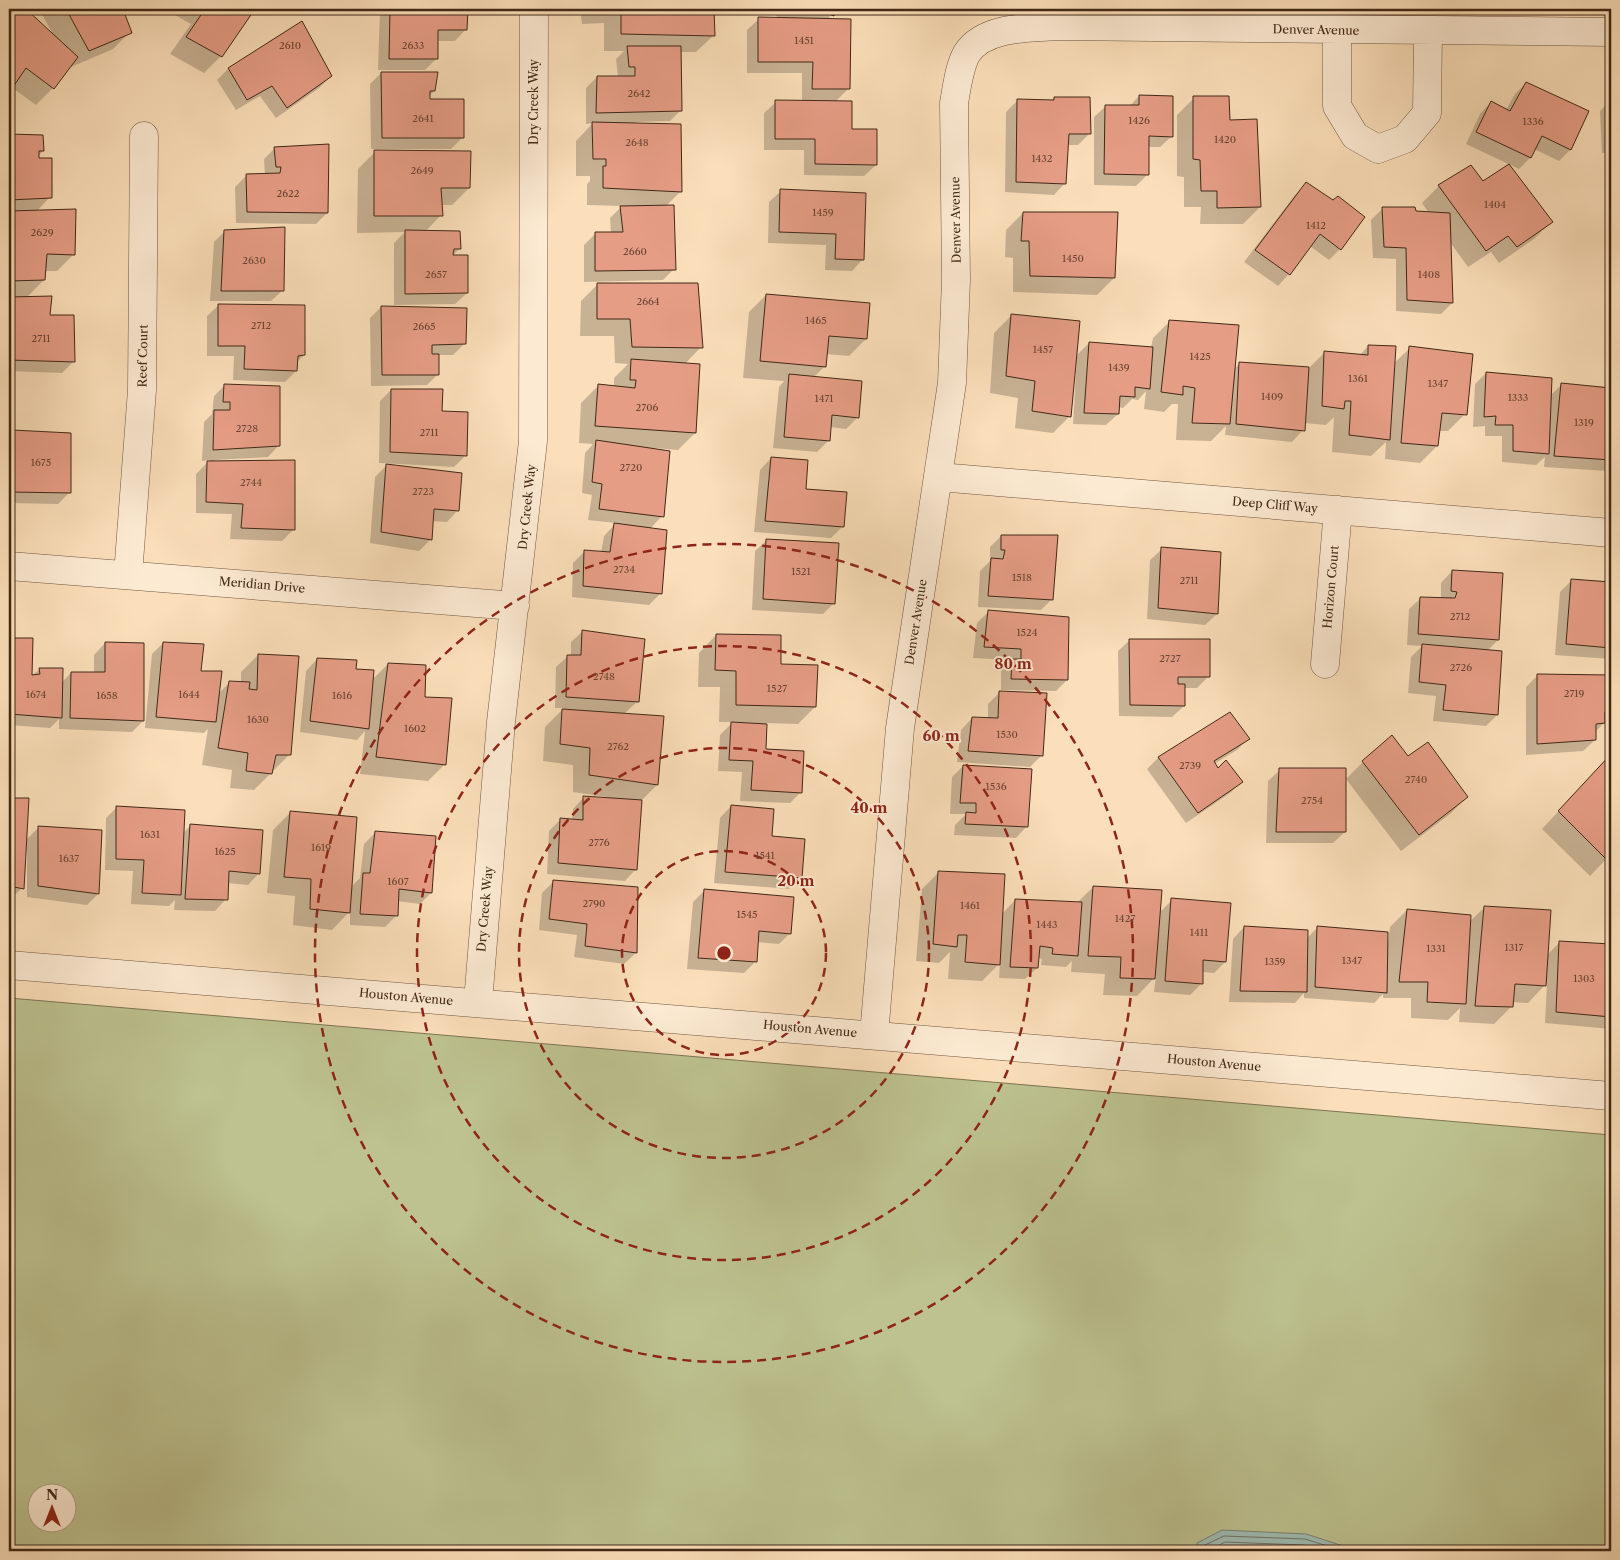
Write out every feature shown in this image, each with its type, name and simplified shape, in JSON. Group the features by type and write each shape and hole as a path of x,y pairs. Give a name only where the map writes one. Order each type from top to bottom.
{"street":[{"name":"Dry Creek Way","path":"478,1002 501,722 534,440 534,9"},
{"name":"Denver Avenue","path":"874,1035 900,728 952,383 955,308 954,103 957,83 966,54 988,37 1018,29 1050,27 1611,32"},
{"path":"1337,30 1337,106 1355,136 1378,149 1406,140 1427,113 1428,31"},
{"name":"Reef Court","path":"128,574 142,390 144,136"},
{"name":"Deep Cliff Way","path":"939,477 1611,533"},
{"name":"Horizon Court","path":"1325,664 1338,510"},
{"name":"Meridian Drive","path":"9,566 515,606"},
{"name":"Houston Avenue","path":"9,964 1611,1096"}],"green space":[{"path":"9,998 1611,1135 1611,1551 9,1551"}],"water":[{"path":"1222,1530 1306,1534 1359,1551 1197,1551 1197,1543"}],"building":[{"path":"9,9 26,9 78,57 54,89 26,68 11,90 9,88"},
{"path":"66,9 123,9 132,33 89,51"},
{"path":"205,9 255,9 222,57 186,37"},
{"path":"390,9 468,9 467,30 438,30 438,59 389,59"},
{"path":"621,9 714,9 715,36 621,34"},
{"path":"816,9 836,9 834,16"},
{"path":"758,17 851,19 850,89 812,89 813,62 758,62"},
{"path":"302,21 332,76 287,108 272,86 247,100 228,68"},
{"path":"627,46 681,46 682,111 596,113 597,76 635,76 635,67 629,67"},
{"path":"381,72 438,72 435,91 430,91 430,99 464,99 464,138 382,138"},
{"path":"1526,82 1589,111 1571,150 1542,136 1531,158 1476,132 1491,101 1510,111"},
{"path":"1139,95 1173,96 1173,137 1149,136 1149,175 1104,174 1105,105 1139,105"},
{"path":"1193,96 1229,96 1230,120 1257,119 1261,207 1217,208 1217,191 1201,191 1200,160 1193,159"},
{"path":"1054,97 1090,97 1091,134 1069,134 1066,184 1016,182 1017,99 1054,100"},
{"path":"775,100 852,101 852,129 877,129 877,165 815,164 815,139 775,139"},
{"path":"592,122 681,124 682,192 603,188 603,166 606,166 606,159 593,159"},
{"path":"9,134 43,135 44,151 39,151 39,158 52,158 52,198 9,200"},
{"path":"329,144 328,213 247,212 246,174 280,173 281,167 276,167 274,147"},
{"path":"374,150 471,151 470,188 441,188 443,216 374,216"},
{"path":"1509,164 1553,222 1517,247 1508,236 1486,251 1438,185 1471,165 1483,181"},
{"path":"1306,182 1333,200 1338,196 1365,217 1341,250 1320,234 1290,275 1255,250"},
{"path":"780,189 866,193 864,260 835,259 836,234 779,232"},
{"path":"674,205 676,270 595,271 595,232 623,232 620,206"},
{"path":"1382,207 1415,207 1416,211 1450,213 1453,303 1407,300 1406,248 1384,247"},
{"path":"76,209 75,255 47,254 45,280 9,281 9,211"},
{"path":"1023,212 1118,212 1115,278 1030,276 1029,241 1021,241"},
{"path":"285,227 284,291 221,291 224,230"},
{"path":"405,230 460,231 461,249 454,249 453,255 468,255 468,293 405,294"},
{"path":"597,283 698,283 703,348 632,347 630,319 597,319"},
{"path":"766,294 870,303 867,339 829,336 826,367 760,361"},
{"path":"52,296 50,315 74,315 75,362 9,360 9,297"},
{"path":"218,304 305,305 305,355 298,356 297,371 244,369 245,346 218,346"},
{"path":"381,306 467,308 466,344 432,345 432,354 439,354 439,375 382,375"},
{"path":"1011,314 1080,321 1071,417 1032,411 1035,381 1006,376"},
{"path":"1169,320 1239,325 1230,424 1192,423 1195,388 1183,386 1183,395 1161,392"},
{"path":"1089,342 1153,347 1150,389 1135,387 1135,397 1120,396 1119,414 1084,413"},
{"path":"1368,345 1396,346 1390,440 1349,435 1351,401 1345,401 1344,409 1322,406 1324,351 1368,355"},
{"path":"1409,346 1473,354 1467,415 1442,413 1438,446 1401,443"},
{"path":"631,359 700,364 696,433 595,426 598,384 635,388 636,380 630,380"},
{"path":"1239,362 1309,367 1305,431 1236,424"},
{"path":"1486,372 1552,378 1549,454 1513,451 1513,425 1495,425 1496,416 1484,417"},
{"path":"789,374 862,381 859,418 832,415 830,441 784,437"},
{"path":"1561,383 1611,388 1611,460 1554,456"},
{"path":"224,384 280,386 280,446 213,450 214,410 230,410 230,402 223,402"},
{"path":"391,389 443,389 442,411 468,412 467,456 390,452"},
{"path":"12,430 71,433 71,493 10,492"},
{"path":"596,440 670,451 664,517 599,509 602,484 592,482"},
{"path":"771,457 808,460 806,489 847,492 844,527 765,521"},
{"path":"295,460 295,530 241,528 243,504 206,502 207,461"},
{"path":"386,464 462,473 459,511 434,509 432,540 381,532"},
{"path":"614,523 667,530 662,594 583,586 584,550 610,552"},
{"path":"1001,535 1058,535 1053,600 988,596 991,558 1003,559 1005,550 1001,550"},
{"path":"766,539 839,543 835,604 763,599"},
{"path":"1161,547 1221,552 1218,614 1158,608"},
{"path":"1452,570 1503,573 1499,640 1418,634 1420,597 1455,598 1457,592 1451,591"},
{"path":"1571,579 1611,582 1611,648 1566,644"},
{"path":"988,610 1069,617 1068,680 1011,679 1012,659 1021,659 1021,649 984,647"},
{"path":"582,630 645,639 639,702 566,697 567,655 581,655"},
{"path":"716,634 781,635 781,664 818,665 816,707 736,705 736,671 715,670"},
{"path":"9,638 33,638 32,675 40,674 39,668 63,668 62,718 9,714"},
{"path":"1129,639 1210,639 1210,677 1178,677 1178,684 1185,684 1185,706 1130,705"},
{"path":"105,642 144,643 144,721 70,718 71,672 105,672"},
{"path":"163,642 204,644 201,671 222,671 216,722 156,717"},
{"path":"1422,644 1502,651 1498,715 1443,710 1446,685 1419,682"},
{"path":"258,654 299,656 291,755 276,755 272,774 246,771 248,753 218,748 229,681 250,682 249,689 257,690"},
{"path":"317,658 357,660 356,669 374,670 369,729 310,721"},
{"path":"388,663 426,665 425,697 452,698 446,765 376,757"},
{"path":"1537,674 1611,675 1611,712 1605,712 1605,723 1596,724 1596,740 1537,744"},
{"path":"999,691 1047,693 1043,756 968,751 972,717 998,718"},
{"path":"562,709 664,716 658,785 589,775 590,748 560,744"},
{"path":"1230,712 1250,739 1214,761 1218,768 1226,760 1243,782 1198,813 1158,757"},
{"path":"731,722 767,724 766,749 804,751 802,793 751,790 753,761 729,760"},
{"path":"1392,735 1408,756 1428,742 1468,797 1419,835 1362,761"},
{"path":"1611,754 1611,856 1607,860 1558,811"},
{"path":"963,765 1032,769 1028,827 965,824 966,812 976,813 976,803 960,803"},
{"path":"1279,768 1346,768 1346,832 1276,832"},
{"path":"583,796 642,800 637,870 558,863 560,818 583,820"},
{"path":"9,798 29,798 24,889 9,886"},
{"path":"731,805 774,809 772,836 805,839 802,878 725,872"},
{"path":"116,806 185,810 181,895 142,893 144,860 116,859"},
{"path":"290,811 357,817 350,913 310,909 311,879 284,877"},
{"path":"190,824 263,830 260,874 229,871 228,900 185,899"},
{"path":"38,826 102,830 99,894 38,886"},
{"path":"375,831 436,836 432,893 399,889 398,916 360,914 363,873 370,873"},
{"path":"938,871 1005,874 1000,965 965,962 967,935 958,935 957,947 933,944"},
{"path":"553,880 638,887 637,953 585,946 587,924 549,919"},
{"path":"1093,886 1162,890 1155,979 1120,978 1121,957 1088,956"},
{"path":"704,889 794,897 791,934 759,931 757,962 698,958"},
{"path":"1171,898 1231,903 1226,962 1203,960 1203,984 1165,981"},
{"path":"1015,899 1082,902 1078,956 1052,954 1053,948 1040,946 1038,968 1010,967"},
{"path":"1484,906 1551,910 1546,986 1515,984 1513,1007 1475,1006"},
{"path":"1407,909 1471,915 1466,1004 1427,1002 1428,982 1399,982"},
{"path":"1244,926 1308,930 1307,992 1240,991"},
{"path":"1317,926 1388,932 1387,993 1315,987"},
{"path":"1559,941 1611,944 1611,1017 1556,1012"}]}
